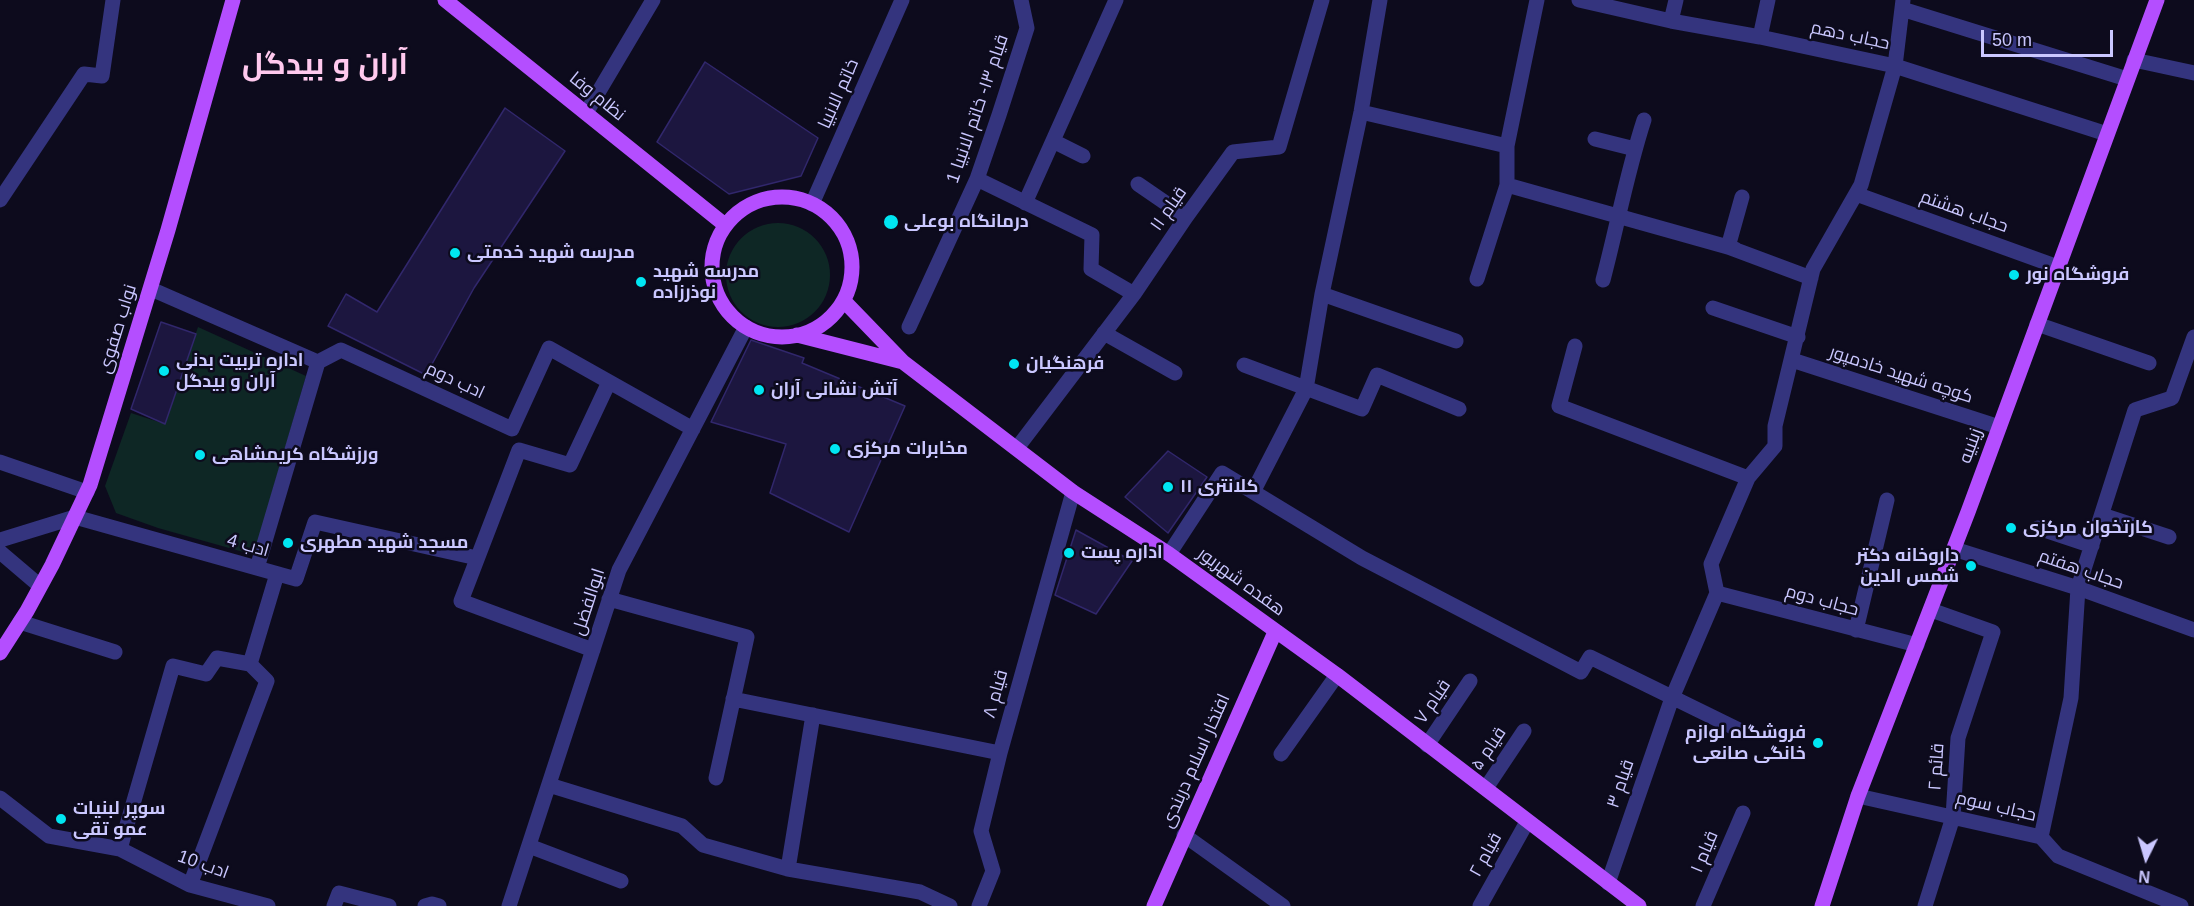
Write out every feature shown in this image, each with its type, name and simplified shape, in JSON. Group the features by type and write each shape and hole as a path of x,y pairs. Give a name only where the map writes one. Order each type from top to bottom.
{"main road":[{"name":"نواب صفوی","path":"0,653 40,586 87,492 151,289 233,0"},
{"name":"نظام وفا","path":"445,0 725,225"},
{"name":"زینبیه","path":"1822,906 1858,796 1954,549 2157,0"},
{"path":"789,197 812,204 831,217 844,235 851,257 851,279 844,301 830,318 811,331 797,335 767,336 746,327 728,312 716,292 711,269 715,246 725,225 743,209 765,199 789,197"},
{"path":"844,301 903,362"},
{"name":"هفده شهریور","path":"797,335 903,362 1073,492 1169,554 1337,675 1639,906"},
{"name":"افتخار اسلام دربندی","path":"1154,906 1275,632"}],"street":[{"path":"0,200 84,74 102,76 112,0"},
{"path":"586,113 654,0"},
{"name":"خاتم الانبیا","path":"812,204 902,0"},
{"name":"قیام ۱۳- خاتم الانبیا 1","path":"909,327 977,179 1027,28 1021,0"},
{"path":"1025,203 1116,0"},
{"name":"قیام ۱۱","path":"1017,448 1134,294 1233,152 1279,147 1322,0"},
{"path":"1254,490 1306,389 1322,294 1361,112 1380,0"},
{"path":"1477,279 1507,185 1507,146 1536,0"},
{"name":"حجاب دهم","path":"1579,0 1894,66 2107,134"},
{"path":"1671,21 1676,0"},
{"path":"1760,37 1768,0"},
{"path":"1717,593 1711,564 1748,478 1775,446 1775,426 1813,269 1861,185 1894,66 1902,4 2127,79"},
{"path":"2134,60 2194,74"},
{"path":"1361,112 1507,146"},
{"path":"1602,280 1644,120"},
{"path":"1595,139 1635,149"},
{"path":"1053,141 1083,156"},
{"path":"977,179 1092,235 1091,269 1134,294"},
{"path":"1138,184 1186,217"},
{"path":"1507,185 1734,249"},
{"name":"حجاب هشتم","path":"1856,194 2058,267"},
{"path":"1742,197 1728,247 1811,278"},
{"path":"151,289 318,362 257,568"},
{"path":"1322,294 1456,340"},
{"path":"1713,308 1798,336"},
{"path":"2037,324 2149,363"},
{"name":"ابوالفضل","path":"509,906 619,570 746,327"},
{"path":"1104,333 1175,373"},
{"path":"2041,837 2071,698 2078,588 2134,410 2172,398 2194,340"},
{"path":"1575,346 1558,406 1748,478"},
{"path":"593,650 461,601 519,450 512,429 549,348 693,429"},
{"name":"ادب دوم","path":"318,362 341,350 512,429"},
{"name":"کوچه شهید خادمپور","path":"1792,360 1999,427"},
{"path":"1244,365 1362,409 1377,375 1459,409"},
{"path":"519,450 570,465 609,382"},
{"path":"0,462 87,492"},
{"path":"1169,554 1222,473 1254,490 1362,558 1581,672 1590,657 1739,730"},
{"name":"قیام ۸","path":"979,906 993,871 981,831 1000,753 1073,492"},
{"path":"1856,630 1887,500"},
{"path":"2102,515 2169,537"},
{"path":"0,540 75,517"},
{"name":"ادب 4","path":"75,517 296,579 315,522 477,558"},
{"path":"2038,528 2092,546"},
{"name":"حجاب هفتم","path":"1954,549 2078,588 2194,630"},
{"path":"0,552 40,586"},
{"path":"250,664 277,574"},
{"name":"حجاب دوم","path":"1717,593 1917,645"},
{"name":"قیام ۳","path":"1608,883 1672,698 1717,593"},
{"path":"609,600 747,637 716,778"},
{"name":"قائم ۲","path":"1925,906 1953,818 1958,738 1993,632 1931,609"},
{"path":"20,622 115,652"},
{"path":"120,849 173,666 206,674 217,658 250,664 267,681 190,885"},
{"path":"1281,754 1337,675"},
{"name":"قیام ۷","path":"1427,745 1470,681"},
{"path":"733,699 1000,753"},
{"path":"788,869 813,715"},
{"name":"قیام ۵","path":"1486,788 1524,731"},
{"path":"549,785 682,826 702,845 788,869 920,891 951,906"},
{"name":"حجاب سوم","path":"1858,796 2041,837 2058,856 2181,906"},
{"name":"ادب 10","path":"0,798 49,836 120,849 190,885 268,906"},
{"name":"قیام ۱","path":"1703,906 1743,813"},
{"name":"قیام ۲","path":"1480,906 1527,822"},
{"path":"1184,835 1283,906"},
{"path":"529,846 621,881"},
{"path":"334,906 339,893 389,906"},
{"path":"425,906 432,904 439,906"}],"green space":[{"path":"778,223 798,227 815,238 826,255 830,275 826,295 815,312 798,323 778,327 758,323 741,312 730,295 726,275 730,255 741,238 758,227"},
{"name":"ورزشگاه کریمشاهی","path":"198,327 306,376 254,555 158,528 116,513 105,486 131,413 165,424"}],"building":[{"path":"705,62 818,138 801,176 729,194 657,142"},
{"name":"مدرسه شهید خدمتی","path":"505,108 565,151 474,288 426,375 328,326 346,294 377,312"},
{"name":"اداره تربیت بدنی آران و بیدگل","path":"161,322 196,334 165,424 131,409"},
{"name":"مخابرات مرکزی","path":"751,340 804,358 802,363 905,406 849,532 770,493 786,444 711,422"},
{"name":"کلانتری ۱۱","path":"1168,451 1207,477 1168,533 1125,497"},
{"path":"1076,530 1132,561 1096,614 1055,595"}],"place":[{"name":"درمانگاه بوعلی","path":"891,222"},
{"name":"مدرسه شهید خدمتی","path":"455,253"},
{"name":"فروشگاه نور","path":"2014,275"},
{"name":"مدرسه شهید نوذرزاده","path":"641,282"},
{"name":"فرهنگیان","path":"1014,364"},
{"name":"اداره تربیت بدنی آران و بیدگل","path":"164,371"},
{"name":"آتش نشانی آران","path":"759,390"},
{"name":"مخابرات مرکزی","path":"835,449"},
{"name":"ورزشگاه کریمشاهی","path":"200,455"},
{"name":"کلانتری ۱۱","path":"1168,487"},
{"name":"کارتخوان مرکزی","path":"2011,528"},
{"name":"مسجد شهید مطهری","path":"288,543"},
{"name":"اداره پست","path":"1069,553"},
{"name":"داروخانه دکتر شمس الدین","path":"1971,566"},
{"name":"فروشگاه لوازم خانگی صانعی","path":"1818,743"},
{"name":"سوپر لبنیات عمو تقی","path":"61,819"}],"district":[{"name":"آران و بیدگل","path":"325,66"}]}
